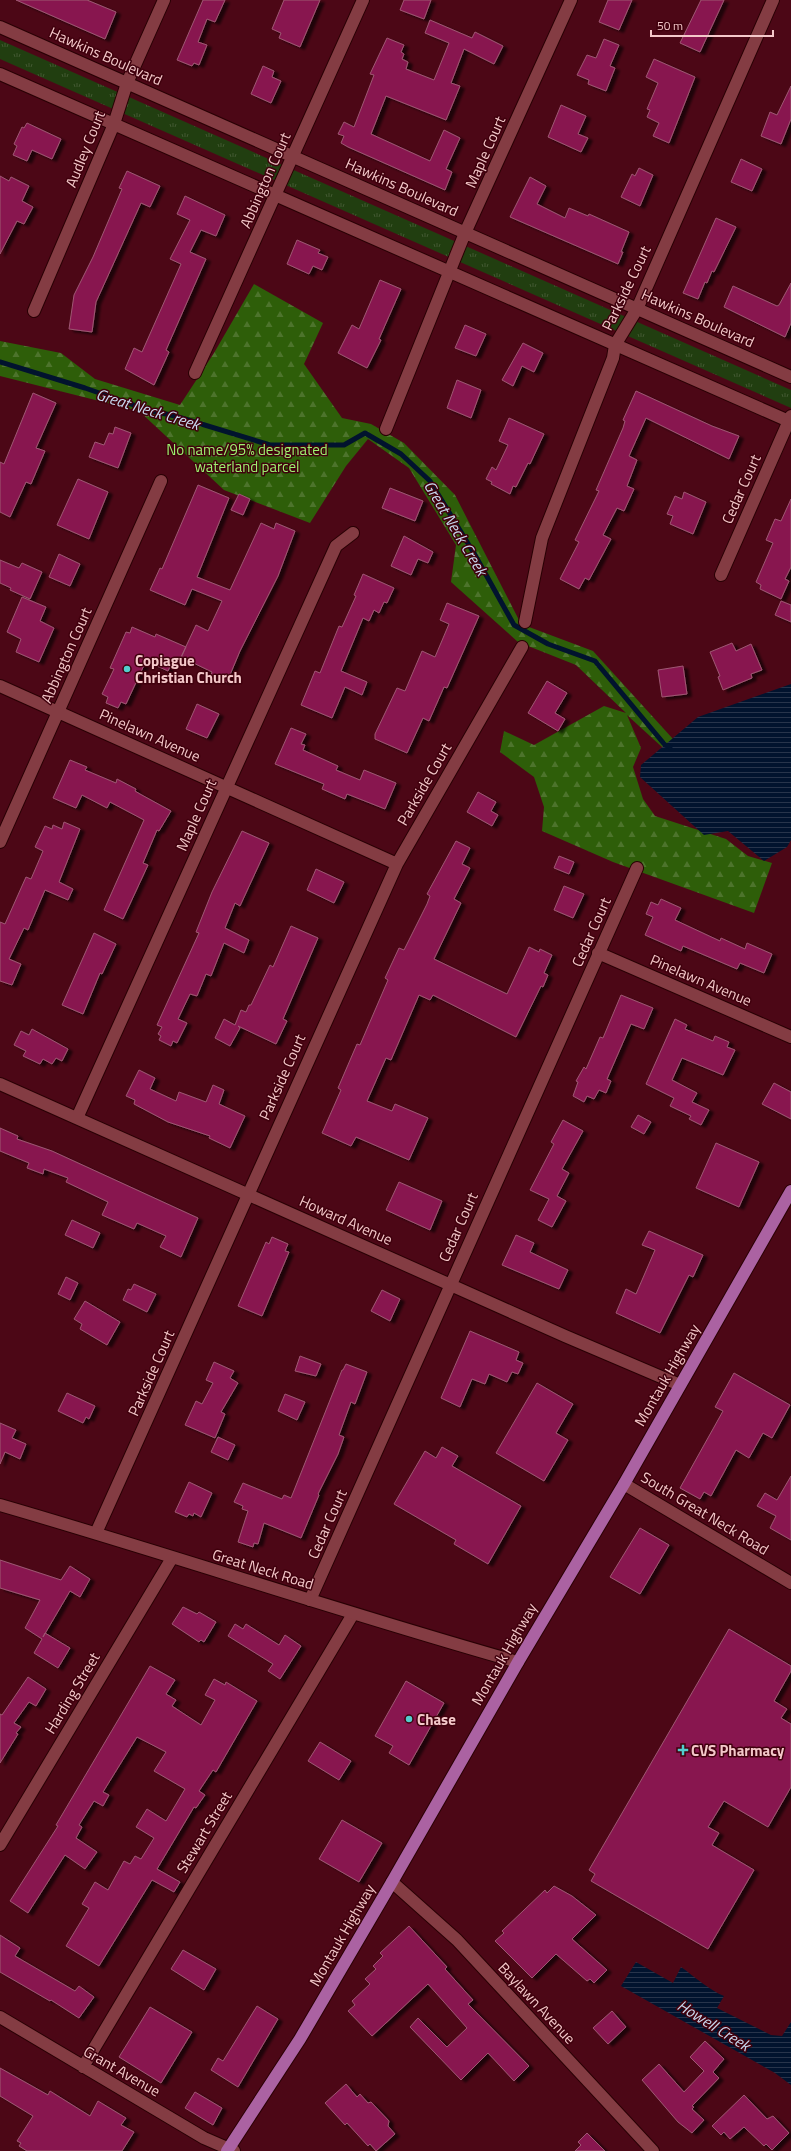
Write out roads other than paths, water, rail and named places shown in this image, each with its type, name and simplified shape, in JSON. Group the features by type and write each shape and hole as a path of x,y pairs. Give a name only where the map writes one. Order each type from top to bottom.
{"main road":[{"name":"Montauk Highway","path":"230,2150 300,2039 392,1882 518,1662 624,1484 791,1191"}],"street":[{"name":"Audley Court","path":"34,311 114,124 127,83 164,0"},
{"name":"Abbington Court","path":"195,373 364,0"},
{"name":"Maple Court","path":"386,429 466,233 571,0"},
{"name":"Parkside Court","path":"525,622 542,538 613,358 616,345 637,309 773,0"},
{"name":"Hawkins Boulevard","path":"0,27 791,377"},
{"path":"0,74 449,273 790,420"},
{"name":"Cedar Court","path":"721,575 790,420"},
{"name":"Abbington Court","path":"0,842 162,481"},
{"name":"Maple Court","path":"77,1118 336,546 353,533"},
{"name":"Parkside Court","path":"96,1533 151,1413 247,1194 397,864 522,647"},
{"name":"Pinelawn Avenue","path":"0,686 397,864"},
{"name":"Cedar Court","path":"310,1600 637,868"},
{"name":"Pinelawn Avenue","path":"598,953 791,1037"},
{"name":"Howard Avenue","path":"0,1084 565,1336 680,1385"},
{"name":"South Great Neck Road","path":"624,1484 791,1583"},
{"name":"Great Neck Road","path":"0,1505 96,1533 353,1614 518,1662"},
{"name":"Harding Street","path":"0,1845 172,1558"},
{"name":"Stewart Street","path":"83,2067 353,1614"},
{"name":"Baylawn Avenue","path":"392,1882 457,1940 653,2151"},
{"name":"Grant Avenue","path":"0,2018 208,2140 230,2150"}],"water":[{"path":"791,684 791,840 787,847 764,861 728,831 704,835 640,777 641,765 698,717"},
{"name":"Howell Creek","path":"636,1962 673,1983 681,1967 707,1987 724,1996 717,2008 771,2035 782,2036 791,2022 791,2085 775,2073 621,1986"}],"waterway":[{"name":"Great Neck Creek","path":"0,362 85,388 148,410 175,416 270,445 344,445 365,433 401,454 430,481 475,555 514,625 548,644 595,661 665,745 670,747"}],"place":[{"name":"Copiague Christian Church","path":"127,669"},
{"name":"Chase","path":"409,1719"},
{"name":"CVS Pharmacy","path":"683,1750"}],"park label":[{"name":"No name/95% designated waterland parcel","path":"247,458"}]}
